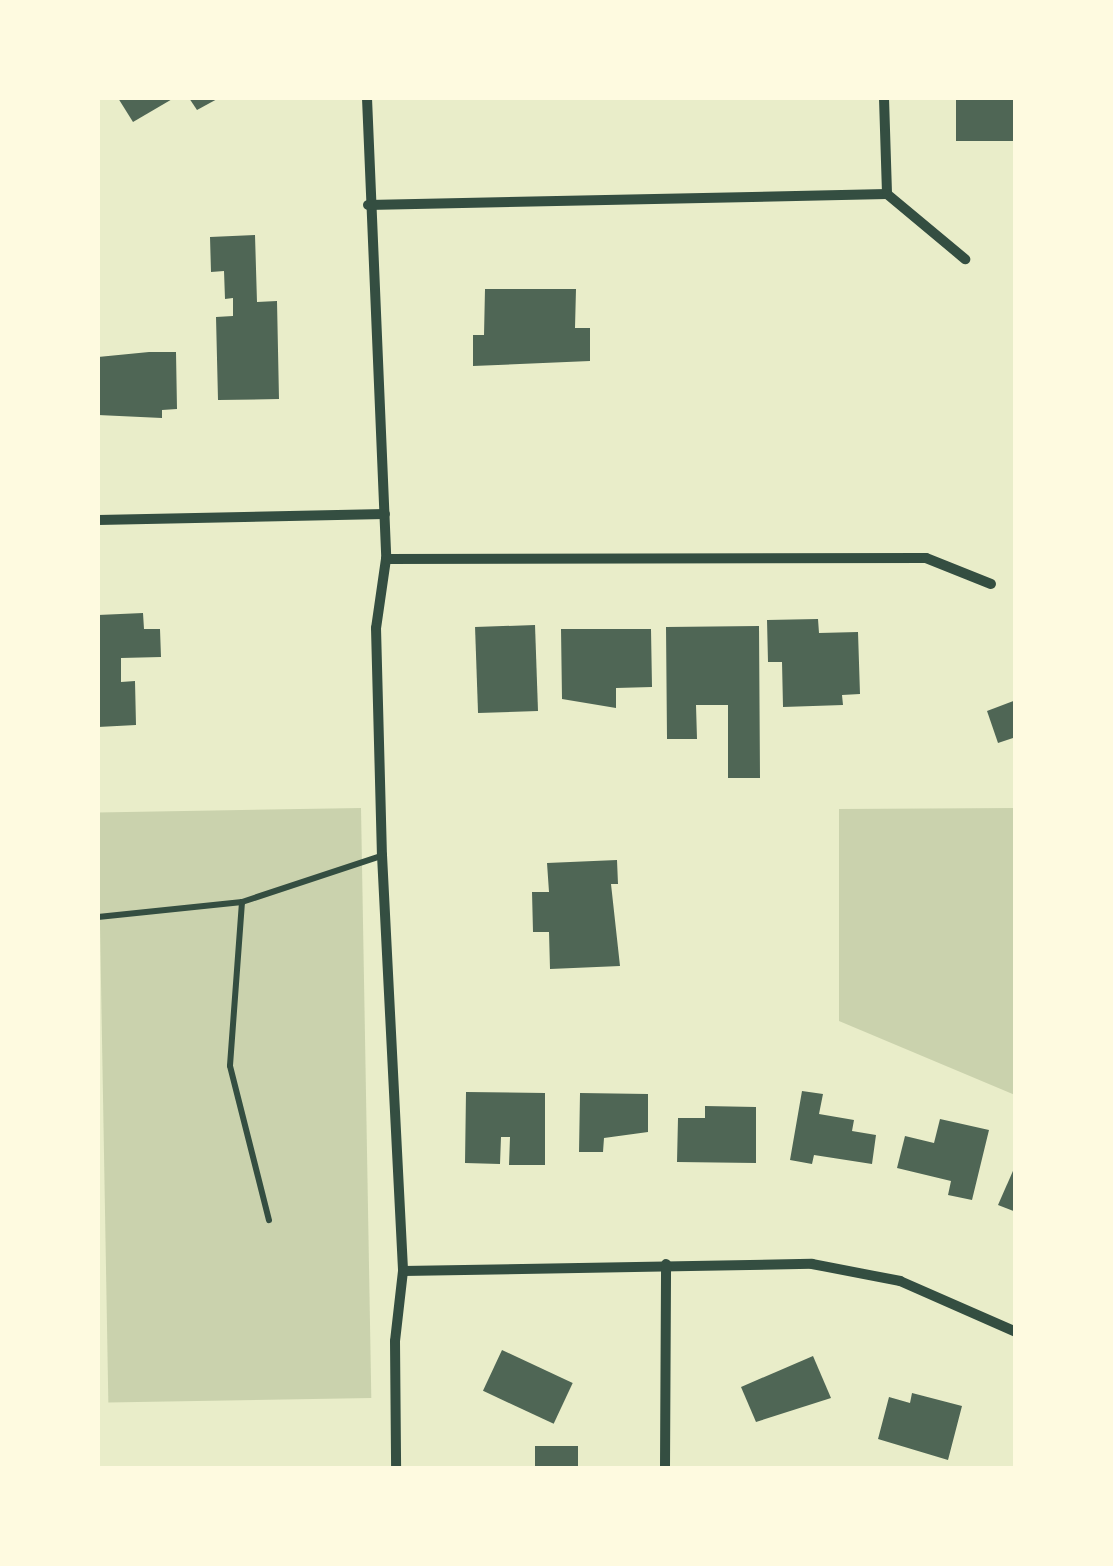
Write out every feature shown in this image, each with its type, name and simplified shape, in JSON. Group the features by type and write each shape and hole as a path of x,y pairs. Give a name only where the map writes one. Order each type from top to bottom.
{"street":[{"path":"367,98 368,205 386,559 376,628 382,855 404,1270 396,1341 396,1468"},
{"path":"884,98 887,194"},
{"path":"368,205 887,194 965,259"},
{"path":"98,520 385,514"},
{"path":"386,559 926,558 991,584"},
{"path":"404,1270 774,1261 858,1270 943,1296 1016,1332"},
{"path":"666,1264 666,1468"}],"lane":[{"path":"98,917 242,902 382,855"},
{"path":"242,902 230,1066 269,1220"}],"green space":[{"path":"361,808 371,1398 108,1403 98,813"},
{"path":"1016,808 1015,1095 839,1021 839,809"}],"building":[{"path":"118,98 174,98 133,122"},
{"path":"189,98 219,98 197,110"},
{"path":"956,98 1014,98 1014,141 956,141"},
{"path":"255,235 257,302 277,301 279,399 218,400 216,317 233,316 233,298 225,299 224,271 211,272 210,237"},
{"path":"485,289 576,289 575,328 590,328 590,361 473,366 473,335 484,335"},
{"path":"176,352 177,409 162,410 162,418 98,415 98,357"},
{"path":"143,613 144,629 160,629 161,657 121,658 121,682 135,681 136,725 98,727 98,615"},
{"path":"818,619 819,633 858,632 860,694 842,695 843,705 783,707 782,662 768,662 767,620"},
{"path":"535,625 538,711 478,713 475,627"},
{"path":"759,626 760,778 728,778 728,705 696,705 697,739 667,739 666,627"},
{"path":"561,629 651,629 652,687 616,688 616,708 562,699"},
{"path":"1016,700 1016,737 998,743 987,711"},
{"path":"617,860 618,884 611,884 620,966 550,969 549,932 533,932 532,892 549,892 547,863"},
{"path":"802,1091 823,1094 819,1114 854,1120 852,1131 876,1135 872,1164 814,1155 812,1164 790,1160"},
{"path":"466,1092 545,1093 545,1165 509,1165 510,1137 501,1137 500,1164 465,1163"},
{"path":"580,1093 648,1094 648,1132 604,1138 603,1152 579,1152"},
{"path":"705,1106 756,1107 756,1163 677,1162 678,1118 705,1118"},
{"path":"940,1119 989,1130 972,1200 948,1195 951,1181 897,1168 905,1136 934,1143"},
{"path":"1016,1164 1016,1212 998,1205"},
{"path":"502,1350 573,1383 554,1424 483,1391"},
{"path":"813,1356 831,1398 756,1422 741,1387"},
{"path":"912,1393 962,1406 948,1460 878,1439 889,1397 910,1403"},
{"path":"535,1446 578,1446 578,1468 535,1468"}]}
